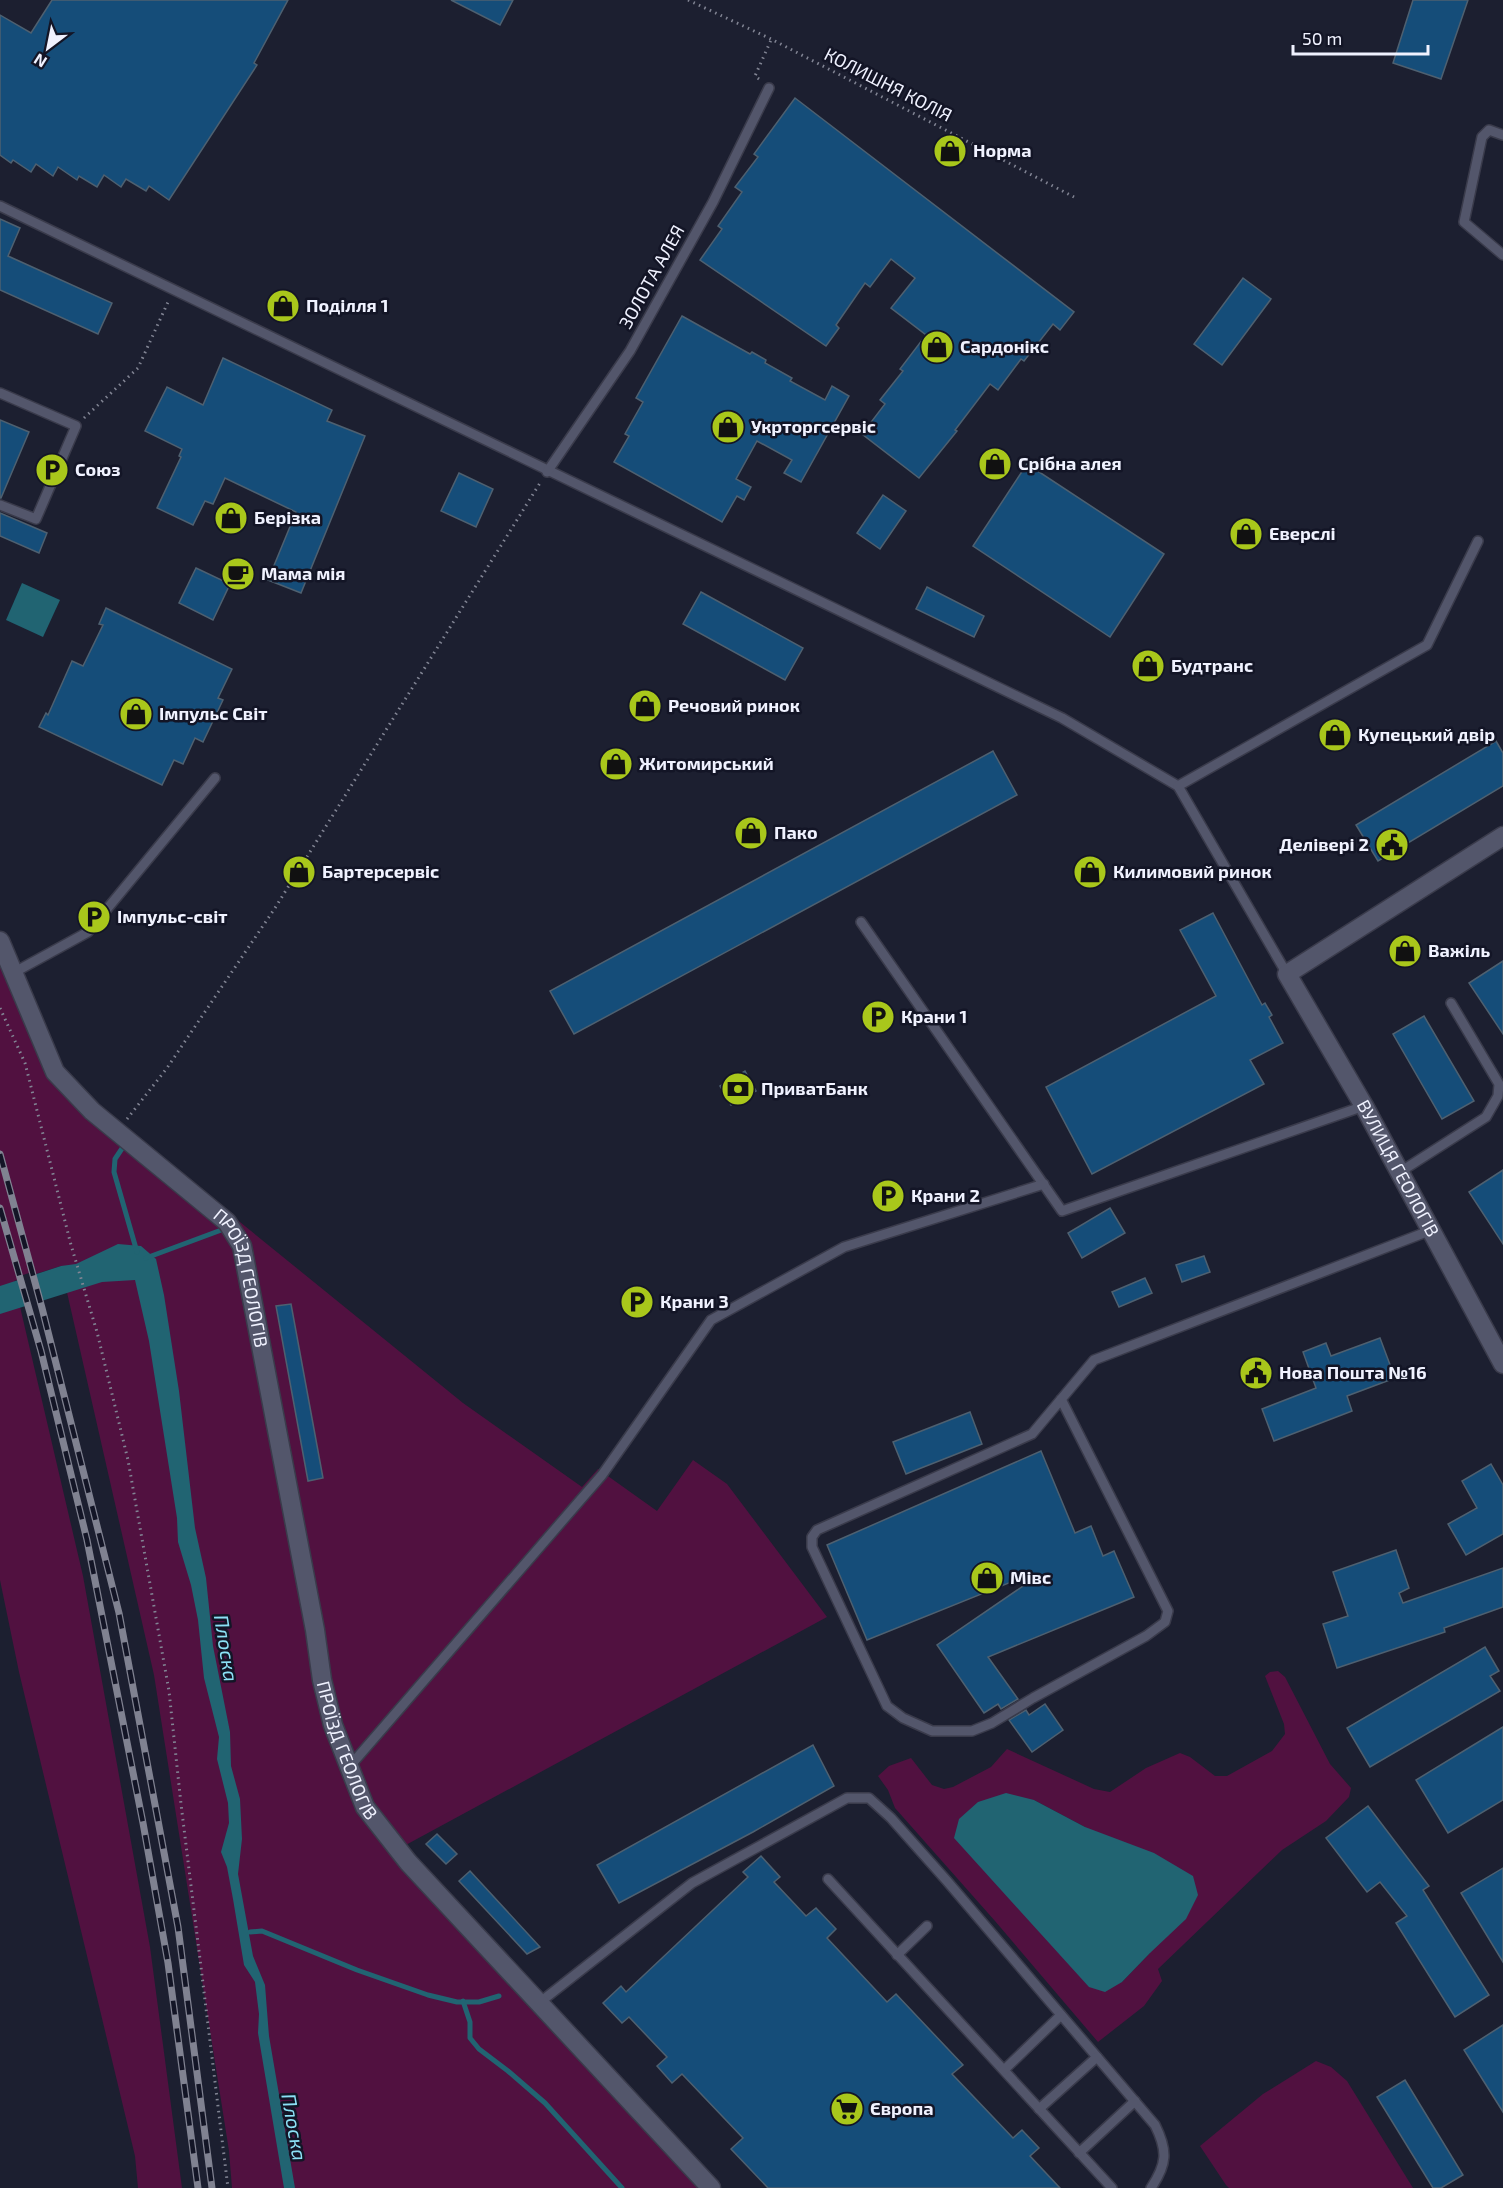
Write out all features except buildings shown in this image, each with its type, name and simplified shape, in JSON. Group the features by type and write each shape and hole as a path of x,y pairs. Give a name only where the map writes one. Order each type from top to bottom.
{"street":[{"path":"1287,974 1503,836"},
{"name":"ПРОЇЗД ГЕОЛОГІВ","path":"0,941 55,1072 92,1111 226,1222 242,1246 305,1574 322,1680 333,1725 365,1808 408,1862 711,2188"},
{"name":"ВУЛИЦЯ ГЕОЛОГІВ","path":"1287,974 1364,1107 1503,1364"}],"lane":[{"name":"ЗОЛОТА АЛЕЯ","path":"547,471 630,351 712,202 769,88"},
{"path":"1503,135 1489,130 1482,137 1464,222 1503,255"},
{"path":"0,206 1062,718 1178,786 1287,974"},
{"path":"0,393 76,426 36,519 0,505"},
{"path":"1178,786 1427,645 1478,541"},
{"path":"13,973 88,932 215,778"},
{"path":"861,922 1062,1211 1364,1107"},
{"path":"1400,1172 1486,1117 1498,1096 1499,1084 1450,1003"},
{"path":"350,1766 602,1475 711,1320 844,1247 1044,1184"},
{"path":"1061,1400 1168,1611 1165,1622 1146,1636 992,1723 972,1731 932,1731 903,1718 887,1706 812,1547 812,1537 817,1530 1032,1434 1094,1360 1430,1231"},
{"path":"539,2003 692,1883 847,1798 869,1798 891,1818 947,1881 1155,2125 1165,2146 1161,2173 1150,2188"},
{"path":"828,1879 1112,2188"},
{"path":"897,1955 927,1926"},
{"path":"1004,2070 1061,2015"},
{"path":"1039,2109 1097,2057"},
{"path":"1079,2153 1135,2101"}],"path":[{"name":"КОЛИШНЯ КОЛІЯ","path":"688,0 771,39 1074,196"},
{"path":"769,88 755,75 771,39"},
{"path":"76,426 138,368 173,290"},
{"path":"117,1132 167,1068 274,908 547,471"},
{"path":"0,1008 25,1063 71,1245 97,1332 128,1460 169,1691 228,2188"}],"shaded area":[{"path":"0,941 55,1072 463,1403 582,1487 598,1469 657,1511 693,1460 727,1484 827,1617 391,1853 705,2188 232,2188 229,2151 154,1675 61,1266 14,1281 83,1576 150,1947 182,2188 138,2188 135,2156 19,1672 0,1580"},
{"path":"1278,1671 1285,1677 1330,1764 1351,1788 1349,1797 1326,1821 1282,1850 1158,1969 1162,1981 1144,2006 1098,2042 895,1808 888,1790 878,1776 889,1766 911,1758 932,1785 944,1789 953,1787 991,1767 1007,1749 1094,1789 1110,1792 1146,1768 1180,1753 1190,1757 1215,1776 1227,1776 1272,1751 1285,1734 1284,1724 1265,1676 1270,1672","holes":["1034,1800 1085,1827 1150,1953 1122,1982"]},
{"path":"1316,2061 1331,2067 1347,2081 1413,2188 1229,2188 1226,2185 1200,2146 1263,2094"}],"water":[{"path":"22,583 60,600 43,637 6,620"},
{"path":"118,1244 141,1246 156,1259 164,1295 179,1391 195,1528 206,1578 213,1646 230,1732 231,1766 240,1799 242,1839 238,1874 253,1956 265,1985 269,2036 295,2188 284,2188 258,2033 259,2014 255,1982 244,1965 227,1867 221,1852 229,1823 228,1803 217,1759 219,1737 204,1678 198,1620 191,1585 178,1542 177,1518 149,1341 135,1280 102,1282 0,1314 0,1286 61,1266 76,1264"},
{"path":"1006,1793 1034,1800 1085,1827 1154,1853 1193,1876 1198,1895 1186,1919 1122,1982 1105,1992 1089,1987 954,1838 959,1819 978,1802"}],"pier":[{"path":"32,1272 41,1304 29,1307 20,1276"}],"waterway":[{"path":"123,1147 115,1159 114,1172 137,1252"},
{"path":"146,1258 224,1229"},
{"path":"250,1932 262,1931 357,1970 428,1995 457,2002 479,2002 499,1996"},
{"path":"463,2001 470,2022 470,2038 479,2049 545,2103 622,2188"}],"railway":[{"path":"0,1154 42,1308 119,1613 178,1927 212,2188"},
{"path":"0,1208 41,1351 87,1540 168,1963 198,2188"}],"place":[{"name":"Норма","path":"950,151"},
{"name":"Поділля 1","path":"283,306"},
{"name":"Сардонікс","path":"937,347"},
{"name":"Укрторгсервіс","path":"728,427"},
{"name":"Срібна алея","path":"995,464"},
{"name":"Союз","path":"52,470"},
{"name":"Берізка","path":"231,518"},
{"name":"Еверслі","path":"1246,534"},
{"name":"Мама мія","path":"238,574"},
{"name":"Будтранс","path":"1148,666"},
{"name":"Речовий ринок","path":"645,706"},
{"name":"Імпульс Світ","path":"136,714"},
{"name":"Купецький двір","path":"1335,735"},
{"name":"Житомирський","path":"616,764"},
{"name":"Пако","path":"751,833"},
{"name":"Делівері 2","path":"1392,845"},
{"name":"Бартерсервіс","path":"299,872"},
{"name":"Килимовий ринок","path":"1090,872"},
{"name":"Імпульс-світ","path":"94,917"},
{"name":"Важіль","path":"1405,951"},
{"name":"Крани 1","path":"878,1017"},
{"name":"ПриватБанк","path":"738,1089"},
{"name":"Крани 2","path":"888,1196"},
{"name":"Крани 3","path":"637,1302"},
{"name":"Нова Пошта №16","path":"1256,1373"},
{"name":"Мівс","path":"987,1578"},
{"name":"Європа","path":"847,2109"}],"water label":[{"name":"Плоска","path":"226,1648"},
{"name":"Плоска","path":"294,2127"}]}
